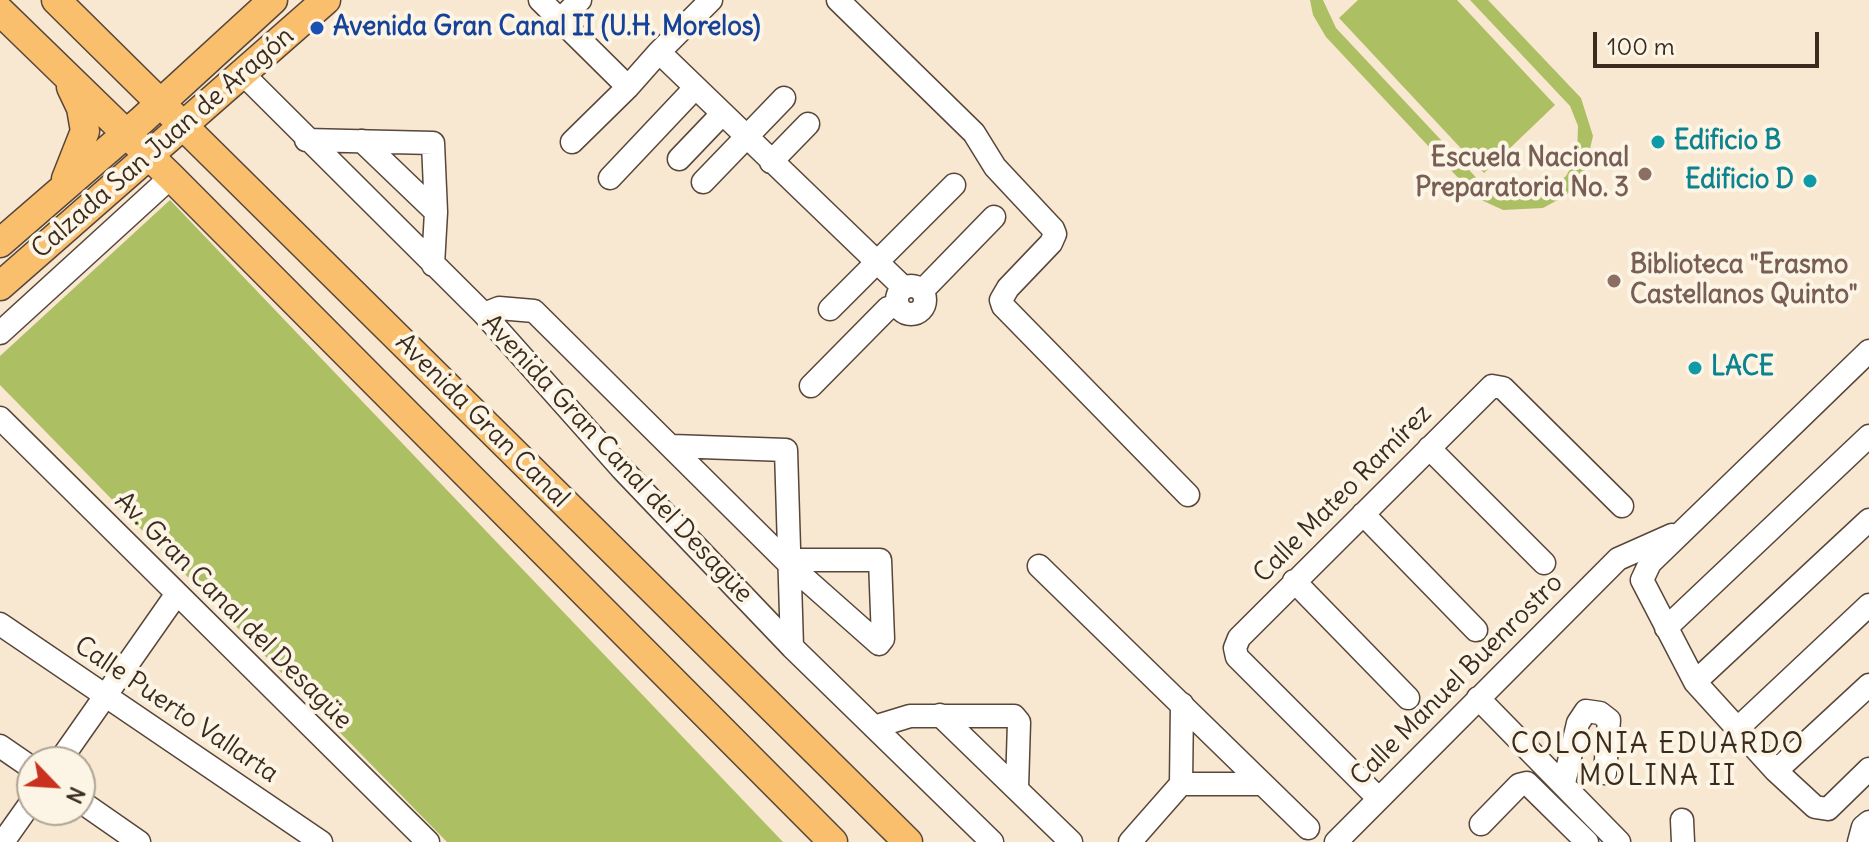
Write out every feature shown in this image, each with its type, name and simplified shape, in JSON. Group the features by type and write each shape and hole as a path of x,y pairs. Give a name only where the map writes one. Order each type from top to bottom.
{"main road":[{"name":"Avenida Gran Canal","path":"56,0 908,842"},
{"path":"237,34 246,0"},
{"name":"Calzada San Juan de Aragón","path":"0,243 161,103 273,0"},
{"name":"Calzada San Juan de Aragón","path":"0,286 326,0"},
{"path":"0,11 171,177 833,842"},
{"path":"62,186 75,164 85,131 81,108 63,72"}],"street":[{"path":"540,0 628,87"},
{"path":"560,20 580,0"},
{"path":"572,142 711,0"},
{"path":"838,0 974,133 995,167 1055,234 1051,243 1004,293 1003,306 1188,495"},
{"path":"659,52 908,295"},
{"name":"Avenida Gran Canal del Desagüe","path":"243,74 484,314 622,469 792,647 992,842"},
{"path":"610,178 695,88"},
{"path":"703,182 784,98"},
{"path":"679,159 722,114"},
{"path":"771,162 808,124"},
{"path":"306,140 433,143 436,212 433,265"},
{"path":"362,141 436,212"},
{"path":"0,315 142,187 147,156"},
{"path":"0,333 171,177"},
{"path":"830,309 954,185"},
{"path":"811,386 888,308 908,295 994,217"},
{"path":"484,314 499,308 534,311 792,564 879,644 883,639 880,560 792,564"},
{"path":"1865,362 1683,531 1643,572 1642,586 1695,682 1776,771 1823,810 1869,769"},
{"name":"Calle Mateo Ramírez","path":"1378,798 1237,657 1235,648 1239,638 1488,387 1496,385 1622,506"},
{"name":"Av. Gran Canal del Desagüe","path":"0,418 428,842"},
{"path":"1666,628 1869,436"},
{"path":"672,446 786,450 792,564 792,647"},
{"path":"1429,448 1544,563"},
{"path":"1363,514 1476,630"},
{"path":"1695,682 1869,520"},
{"name":"Calle Manuel Buenrostro","path":"1336,842 1618,559 1683,531"},
{"path":"1039,566 1308,828"},
{"path":"1294,581 1408,698"},
{"path":"70,746 176,595"},
{"path":"1737,729 1869,605"},
{"name":"Calle Puerto Vallarta","path":"0,624 321,842"},
{"path":"1776,771 1869,685"},
{"path":"1478,698 1619,842"},
{"path":"1130,842 1181,784 1182,704"},
{"path":"1564,783 1578,723 1586,711 1600,713 1609,720 1605,773"},
{"path":"940,715 1071,842"},
{"path":"874,727 910,716 1018,718 1017,788"},
{"path":"1481,824 1519,785 1527,783 1587,842"},
{"path":"1181,784 1262,784"},
{"path":"96,812 139,842"},
{"path":"1859,842 1863,827 1869,822"},
{"path":"3,842 16,824"}],"green space":[{"path":"1310,0 1323,0 1336,28 1486,188 1506,197 1528,198 1549,191 1566,176 1577,157 1578,126 1570,106 1470,0 1488,0 1581,98 1593,136 1584,174 1567,195 1543,208 1503,210 1477,198 1326,37 1313,15"},
{"path":"1358,0 1457,0 1555,105 1484,173 1339,18"},
{"path":"170,200 783,842 447,842 0,385 0,356"}],"place":[{"name":"Avenida Gran Canal II (U.H. Morelos)","path":"317,28"},
{"name":"Edificio B","path":"1658,142"},
{"name":"Escuela Nacional Preparatoria No. 3","path":"1645,174"},
{"name":"Edificio D","path":"1810,181"},
{"name":"Biblioteca \"Erasmo Castellanos Quinto\"","path":"1614,281"},
{"name":"LACE","path":"1695,368"}],"district":[{"name":"COLONIA EDUARDO MOLINA II","path":"1658,761"}]}
